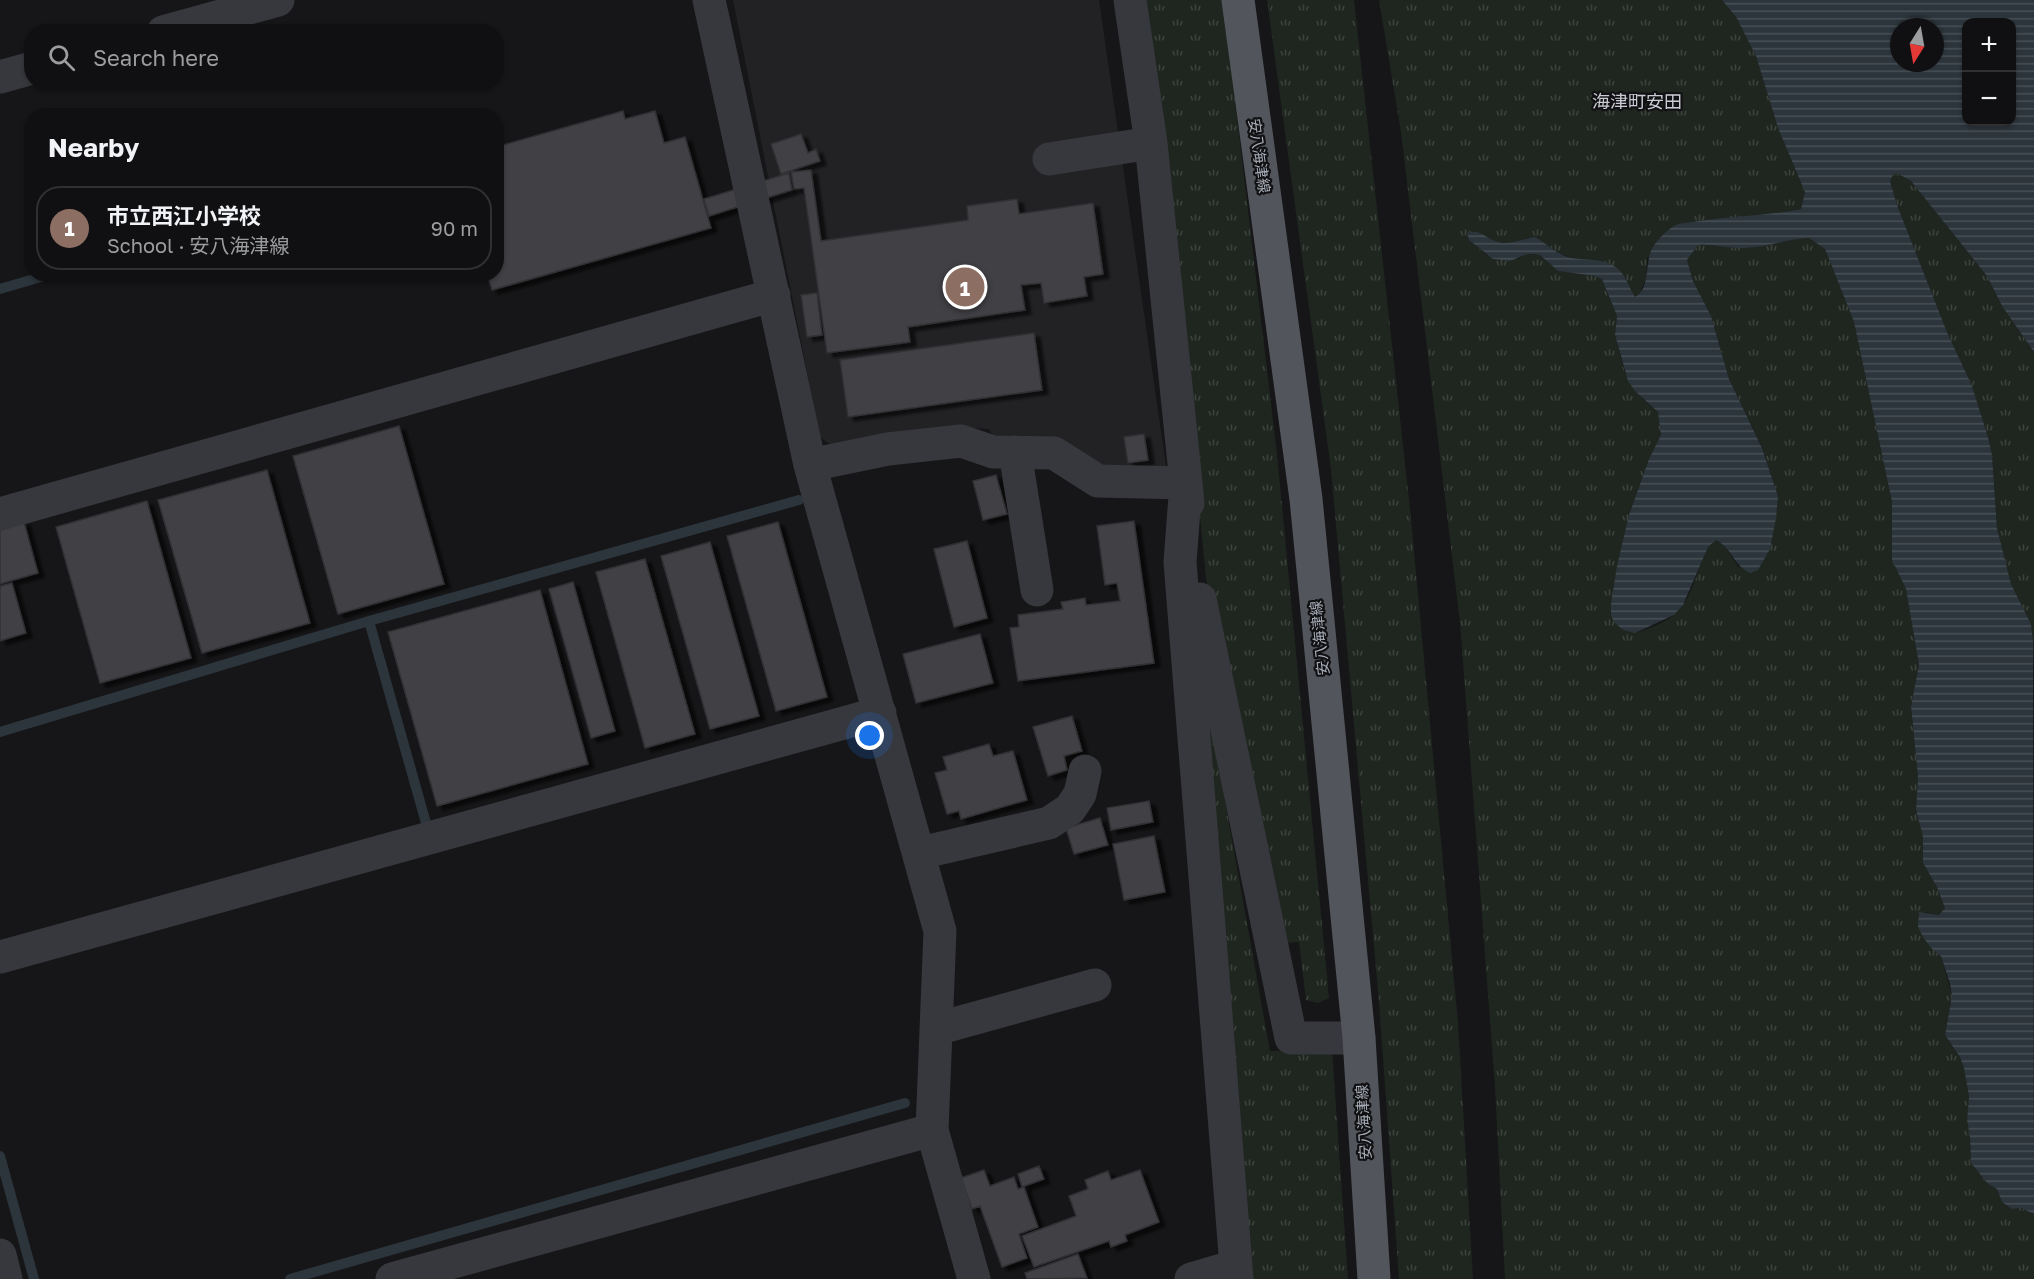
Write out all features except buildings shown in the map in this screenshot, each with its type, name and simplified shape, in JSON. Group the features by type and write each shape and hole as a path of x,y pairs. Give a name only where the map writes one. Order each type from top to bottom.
{"main road":[{"name":"安八海津線","path":"1238,0 1306,499 1359,1038 1374,1279"}],"street":[{"path":"192,24 278,0"},
{"path":"710,0 810,465 940,931 932,1130 974,1279"},
{"path":"1130,0 1151,142 1196,576 1292,1038 1359,1038"},
{"path":"0,76 24,70"},
{"path":"1049,159 1151,142"},
{"path":"0,514 774,295"},
{"path":"810,465 888,449 961,441 993,452 1054,453 1098,481 1186,483"},
{"path":"1015,452 1037,590"},
{"path":"1186,483 1180,562 1236,1273 1191,1279"},
{"path":"0,957 880,713"},
{"path":"920,853 1049,823 1070,809 1080,794 1085,771"},
{"path":"936,1029 1095,985"},
{"path":"392,1279 932,1130"},
{"path":"0,1255 6,1279"}],"shaded area":[{"path":"733,0 1099,0 1167,473 1124,472 994,438 989,429 948,427 835,448 820,437"},
{"path":"1722,0 2034,0 2034,352 2002,306 1987,276 1911,181 1897,173 1890,181 1897,205 1947,332 1972,386 1992,455 1997,528 2011,584 2031,624 2033,642 2034,1214 2021,1208 2012,1209 2002,1202 1997,1189 1988,1184 1971,1163 1967,1120 1969,1097 1964,1068 1960,1057 1945,1035 1952,996 1950,984 1941,956 1932,949 1918,927 1919,912 1939,915 1945,908 1937,887 1923,863 1923,837 1916,810 1918,777 1911,706 1919,665 1906,589 1892,560 1892,502 1854,322 1825,249 1809,238 1746,248 1698,245 1687,260 1693,281 1711,316 1729,379 1762,448 1778,496 1776,518 1770,549 1758,570 1750,573 1744,569 1716,540 1708,547 1683,605 1674,615 1635,633 1623,630 1614,622 1611,615 1611,604 1629,515 1649,459 1661,435 1658,412 1635,391 1628,381 1615,335 1617,316 1602,279 1558,271 1540,255 1528,254 1510,261 1493,259 1469,240 1467,233 1475,232 1491,240 1504,243 1535,237 1568,257 1613,265 1621,272 1635,297 1643,288 1653,247 1663,234 1676,225 1801,209 1805,192 1778,128 1756,56 1736,17"}],"green space":[{"path":"1141,0 1223,0 1277,454 1329,998 1318,1003 1306,1000 1299,942 1280,943 1206,578 1164,149"},
{"path":"1267,0 1354,0 1410,509 1458,1023 1473,1279 1399,1279 1379,1002 1331,469"},
{"path":"1379,0 1722,0 1736,17 1756,56 1778,128 1805,192 1801,209 1647,258 1646,278 1639,295 1634,298 1630,289 1601,262 1569,257 1535,237 1500,243 1473,231 1467,233 1469,240 1487,255 1518,259 1528,254 1540,255 1558,271 1595,276 1602,279 1607,287 1617,316 1615,336 1625,373 1643,399 1658,412 1660,421 1661,435 1649,459 1629,515 1635,633 1655,626 1674,615 1686,601 1708,546 1716,540 1725,546 1739,568 1778,496 1762,447 1729,379 1711,316 1693,281 1687,260 1698,245 1749,248 1809,238 1825,249 1854,322 1892,502 1892,560 1906,589 1919,665 1911,706 1918,777 1916,810 1923,837 1923,863 1937,887 1945,908 1939,915 1925,912 1932,949 1941,956 1952,996 1945,1035 1960,1057 1964,1068 1969,1097 1967,1120 1971,1163 1988,1184 1997,1189 2002,1202 2012,1209 2021,1208 2034,1214 2034,1279 1505,1279 1495,1087 1460,622 1401,132"},
{"path":"1897,173 1911,181 1987,276 2002,306 2034,352 2034,664 2031,624 2011,584 1997,528 1992,455 1988,437 1972,386 1947,332 1897,205 1890,181"},
{"path":"1188,596 1270,1051 1332,1050 1348,1279 1250,1279"}],"waterway":[{"path":"0,289 24,282"},
{"path":"0,732 369,621 799,500"},
{"path":"369,621 426,823"},
{"path":"290,1279 905,1103"},
{"path":"0,1156 34,1279"}],"place":[{"name":"市立西江小学校","path":"965,287"}],"district":[{"name":"海津町安田","path":"1637,102"}]}
